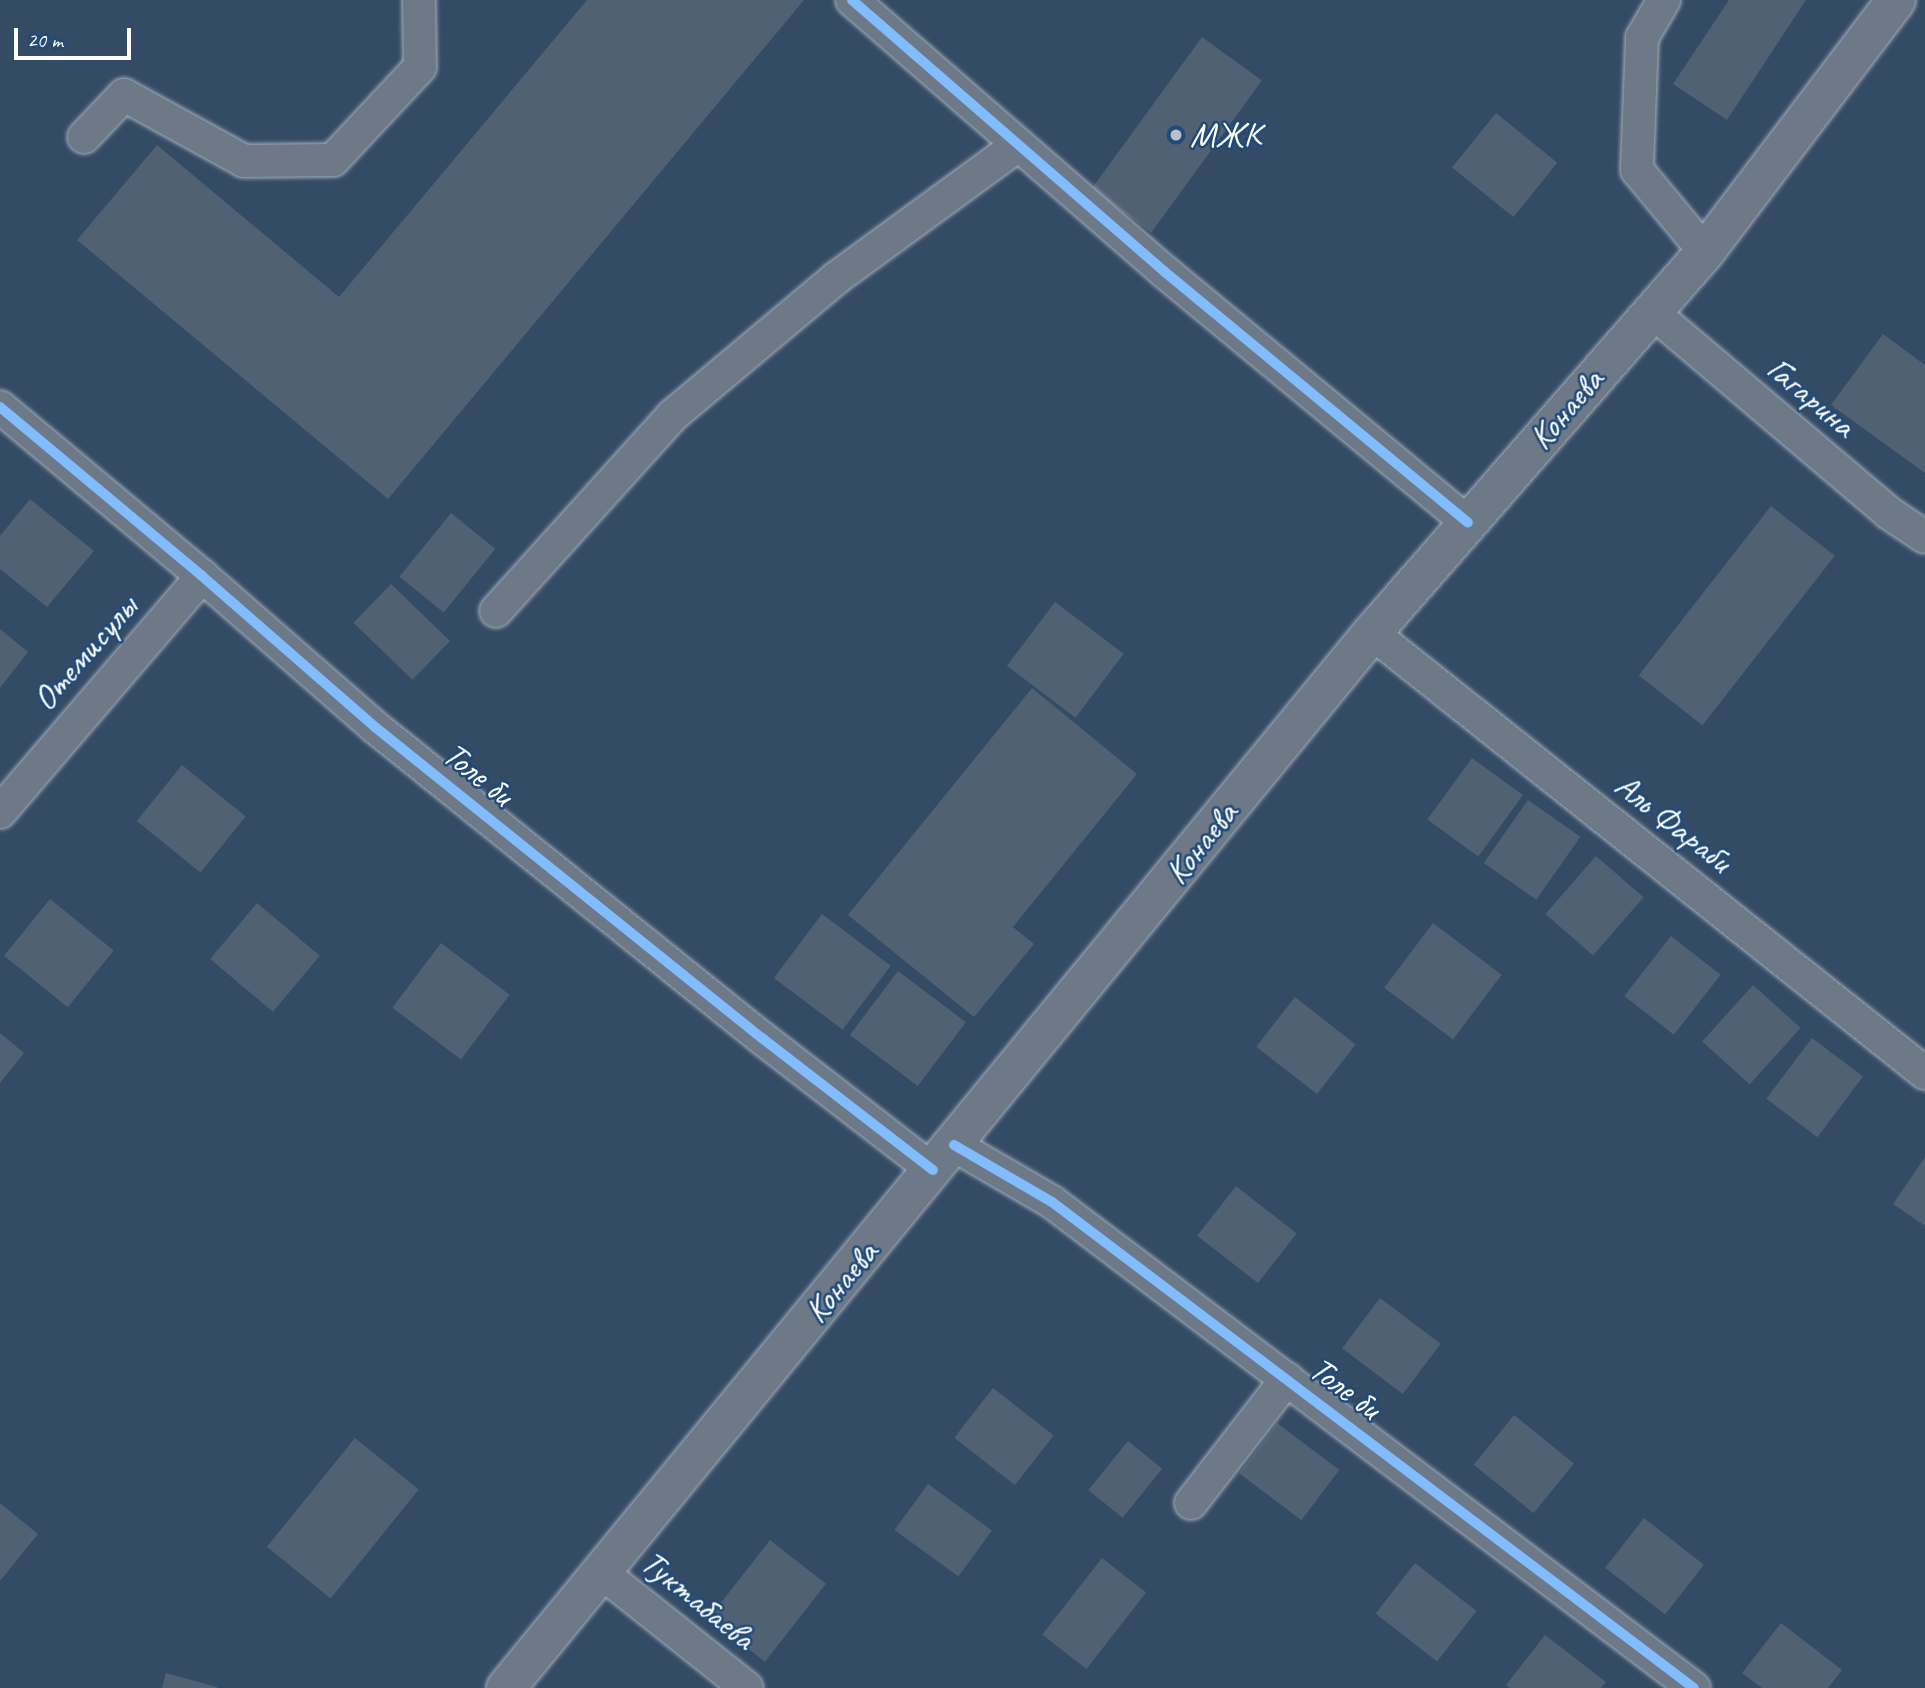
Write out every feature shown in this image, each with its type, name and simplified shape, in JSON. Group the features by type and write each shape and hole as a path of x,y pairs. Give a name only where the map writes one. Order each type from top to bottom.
{"main road":[{"name":"Конаева","path":"506,1688 1372,634 1651,311 1705,253 1896,0"}],"street":[{"path":"84,137 124,95 244,161 333,160 419,66 419,0"},
{"path":"1664,0 1642,38 1637,170 1705,253"},
{"path":"860,4 1017,145 1165,272 1468,523"},
{"path":"496,611 672,416 835,279 1017,145"},
{"name":"Гагарина","path":"1651,311 1889,513 1925,537"},
{"name":"Толе би","path":"0,407 202,576 375,727 762,1038 943,1158 1052,1202 1694,1688"},
{"name":"Отемисулы","path":"0,812 202,576"},
{"name":"Аль Фараби","path":"1372,634 1925,1073"},
{"path":"1191,1503 1287,1379"},
{"name":"Туктабаева","path":"601,1572 747,1688"}],"building":[{"path":"587,0 804,0 388,499 77,240 157,145 339,297"},
{"path":"1729,0 1806,0 1727,120 1673,84"},
{"name":"МЖК","path":"1202,37 1262,80 1151,233 1091,189"},
{"path":"1496,113 1557,163 1513,217 1452,167"},
{"path":"1883,334 1925,365 1925,473 1831,405"},
{"path":"30,499 94,551 47,607 0,569 0,536"},
{"path":"1771,506 1835,556 1702,725 1639,675"},
{"path":"451,513 495,549 444,613 399,577"},
{"path":"391,584 450,641 412,680 353,623"},
{"path":"1055,602 1124,654 1076,718 1007,666"},
{"path":"0,629 28,652 0,688"},
{"path":"1032,688 1137,774 1013,927 1034,944 974,1017 848,915"},
{"path":"1472,758 1523,795 1478,857 1427,819"},
{"path":"182,765 246,817 200,873 137,821"},
{"path":"1528,800 1580,837 1536,900 1484,863"},
{"path":"1596,856 1644,897 1593,955 1545,914"},
{"path":"50,899 114,951 68,1007 4,956"},
{"path":"257,903 320,956 273,1012 210,959"},
{"path":"822,914 891,966 843,1030 774,978"},
{"path":"1433,923 1502,975 1453,1039 1384,988"},
{"path":"1671,936 1721,975 1674,1035 1624,996"},
{"path":"441,943 510,995 461,1059 392,1008"},
{"path":"898,971 966,1022 918,1086 850,1035"},
{"path":"1753,985 1801,1028 1750,1084 1702,1041"},
{"path":"1295,997 1356,1044 1317,1094 1256,1047"},
{"path":"0,1033 24,1053 0,1083"},
{"path":"1812,1038 1863,1077 1817,1137 1766,1099"},
{"path":"1925,1157 1925,1226 1893,1204"},
{"path":"1236,1186 1297,1233 1258,1283 1197,1236"},
{"path":"1380,1298 1441,1344 1403,1394 1342,1348"},
{"path":"993,1388 1054,1435 1015,1485 954,1438"},
{"path":"1514,1415 1574,1463 1534,1513 1474,1465"},
{"path":"1277,1423 1339,1470 1301,1520 1239,1473"},
{"path":"355,1438 419,1490 331,1598 267,1547"},
{"path":"1128,1441 1162,1469 1123,1518 1088,1490"},
{"path":"928,1484 992,1530 958,1577 894,1530"},
{"path":"0,1503 38,1534 0,1581"},
{"path":"1644,1518 1704,1565 1665,1614 1605,1568"},
{"path":"770,1540 826,1584 765,1662 709,1618"},
{"path":"1102,1558 1146,1592 1086,1669 1042,1634"},
{"path":"1415,1563 1476,1611 1437,1661 1376,1613"},
{"path":"1781,1623 1842,1670 1828,1688 1762,1688 1742,1673"},
{"path":"1545,1635 1606,1682 1601,1688 1510,1688 1506,1685"},
{"path":"166,1673 217,1687 217,1688 162,1688"}],"cycle path":[{"path":"852,0 1165,272 1468,523"},
{"path":"0,407 202,576 375,727 762,1038 933,1170"},
{"path":"954,1145 1052,1202 1694,1688"}],"place":[{"name":"МЖК","path":"1176,135"}]}
